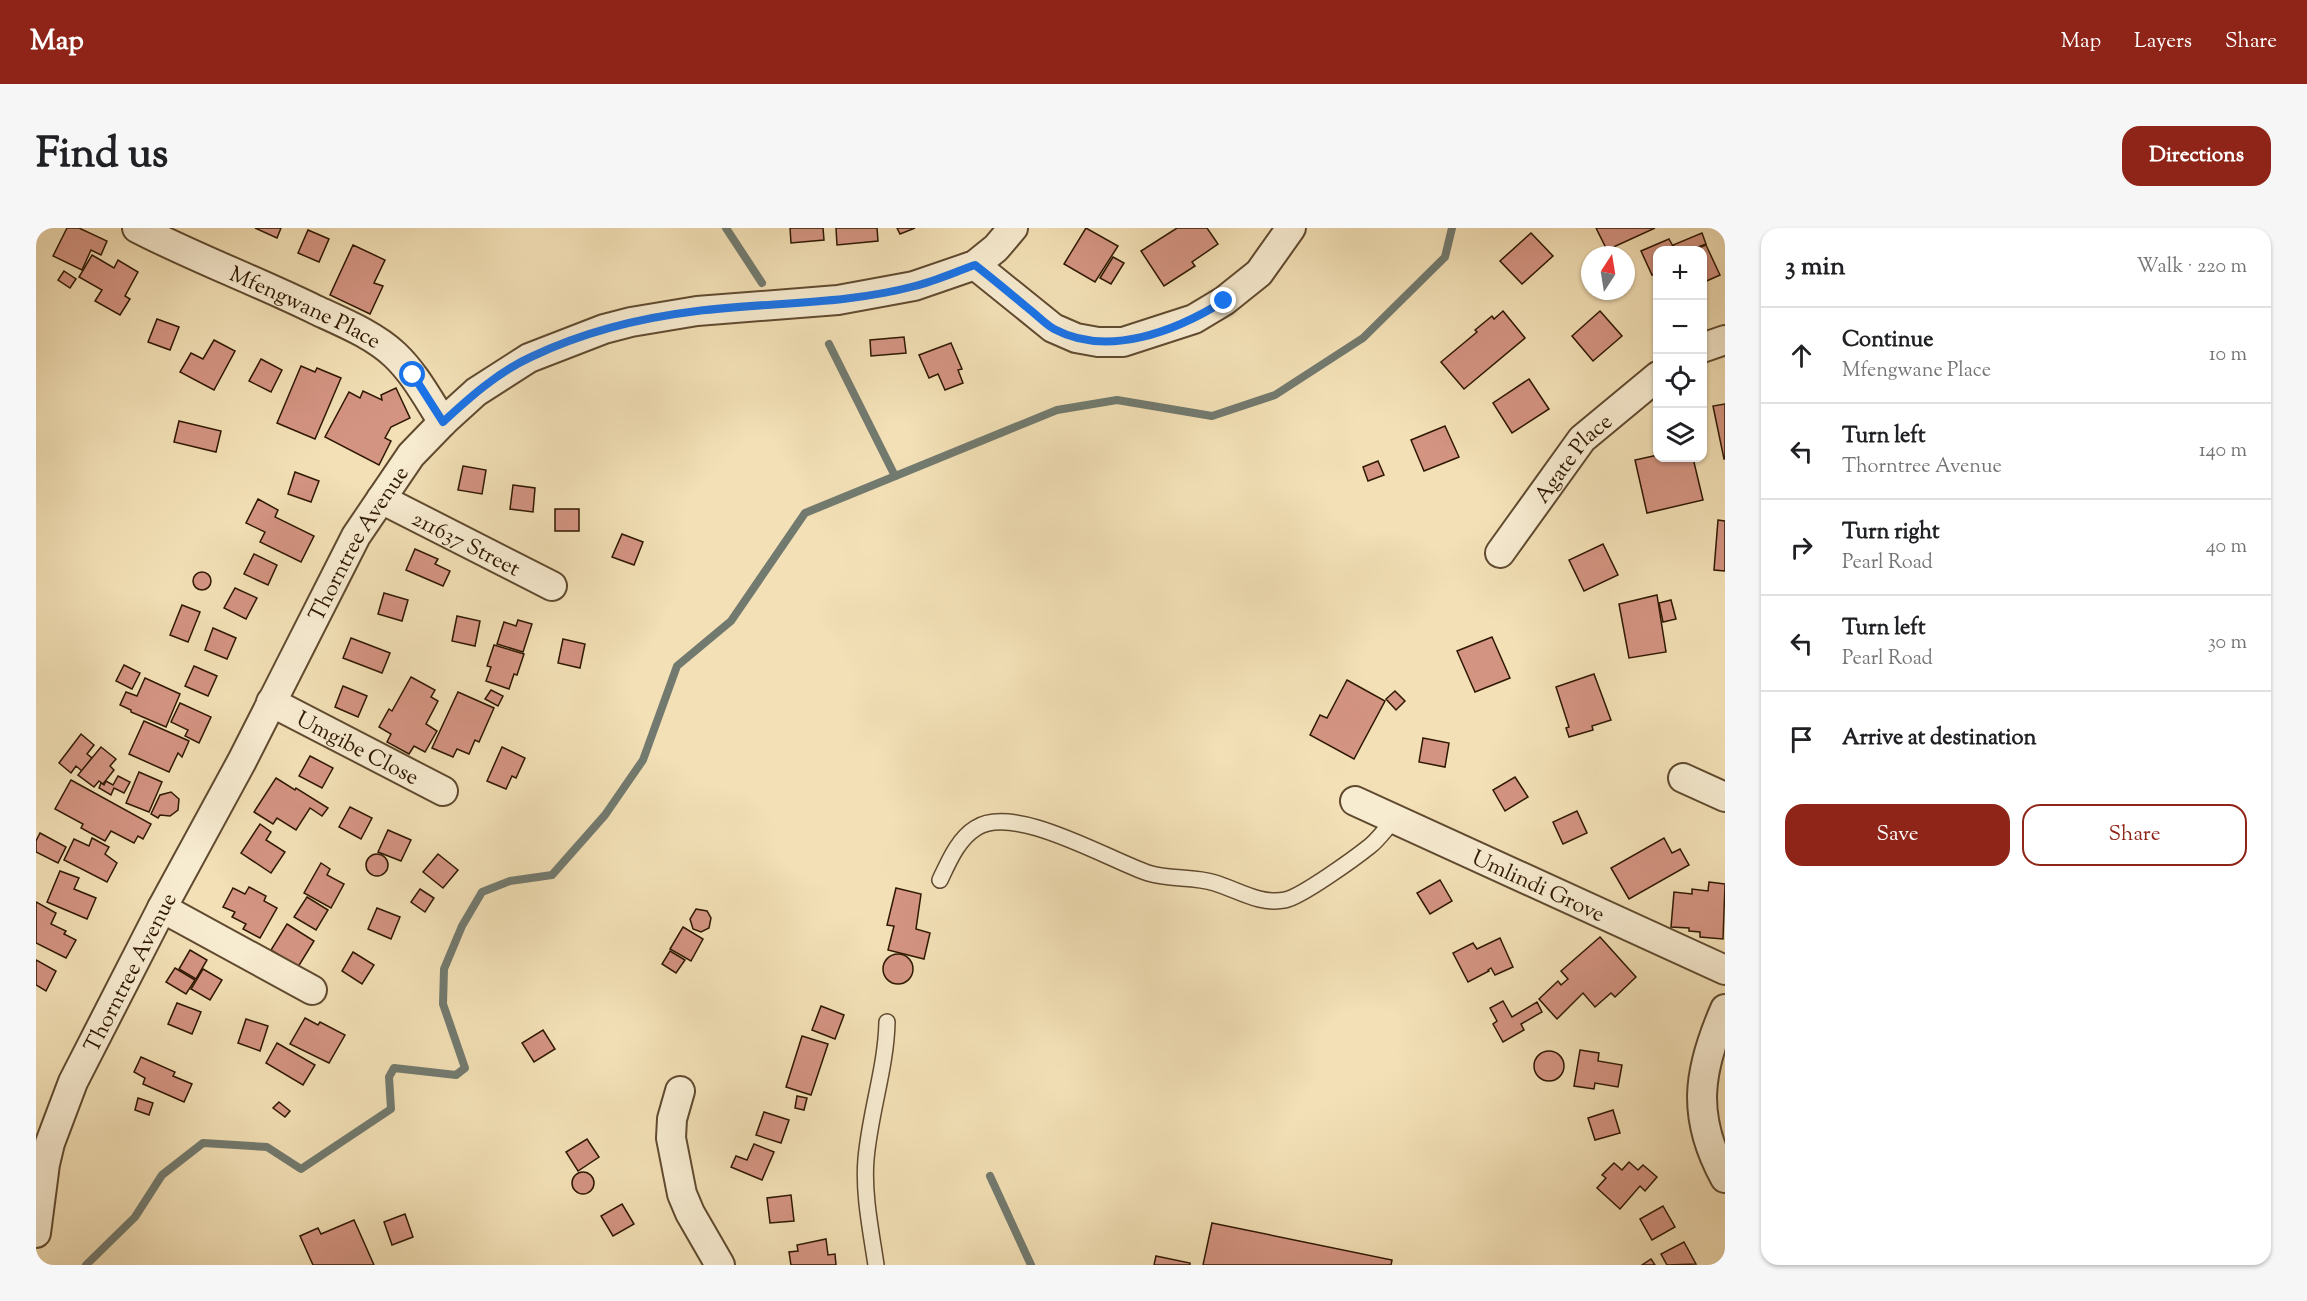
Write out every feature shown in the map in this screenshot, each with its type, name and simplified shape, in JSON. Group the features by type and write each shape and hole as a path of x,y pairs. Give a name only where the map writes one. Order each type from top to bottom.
{"street":[{"name":"Mfengwane Place","path":"137,228 172,246 269,287 368,337 394,354 413,375 443,422"},
{"name":"Thorntree Avenue","path":"36,1233 45,1164 50,1143 69,1092 162,908 243,761 356,536 411,455 443,422 476,392 529,358 604,329 697,311 849,298 914,286 975,265 996,248 1013,228"},
{"path":"975,265 1053,328 1076,338 1098,342 1122,342 1194,320 1224,301 1259,273 1291,228"},
{"path":"1707,346 1725,340"},
{"name":"Agate Place","path":"1500,553 1582,439 1653,380"},
{"name":"211637 Street","path":"381,499 552,586"},
{"name":"Umgibe Close","path":"271,702 443,791"},
{"path":"1683,778 1725,797"},
{"name":"Umlindi Grove","path":"1354,801 1725,970"},
{"path":"162,908 312,990"},
{"path":"1725,1009 1710,1042 1703,1069 1703,1128 1713,1157 1725,1178"},
{"path":"680,1092 672,1119 671,1138 682,1194 690,1213 720,1265"}],"lane":[{"path":"940,880 952,854 966,836 987,823 1002,822 1062,836 1149,873 1208,881 1255,899 1274,902 1288,900 1306,890 1371,845 1395,819"},
{"path":"876,1265 867,1195 866,1161 885,1054 887,1022"}],"building":[{"path":"67,228 79,228 107,241 101,255 91,250 82,270 53,256"},
{"path":"255,228 281,228 277,238"},
{"path":"790,228 823,228 824,240 791,243"},
{"path":"836,228 877,228 878,241 837,245"},
{"path":"897,228 915,228 900,234"},
{"path":"1086,228 1118,246 1095,282 1064,264"},
{"path":"1177,228 1207,228 1218,244 1192,262 1195,266 1164,286 1141,251"},
{"path":"1596,228 1655,228 1616,246 1605,246"},
{"path":"308,230 329,239 319,262 298,253"},
{"path":"1531,233 1553,256 1522,284 1500,261"},
{"path":"1702,233 1706,244 1701,246 1673,245"},
{"path":"1669,239 1673,246 1653,246 1652,275 1641,251"},
{"path":"353,245 385,260 374,283 383,286 370,314 330,295"},
{"path":"1707,247 1720,275 1707,281"},
{"path":"92,255 114,268 118,260 138,272 125,296 130,299 120,315 95,301 102,290 79,277"},
{"path":"1113,257 1124,263 1111,284 1100,278"},
{"path":"64,271 76,279 70,288 58,280"},
{"path":"1503,311 1525,338 1464,389 1441,362 1477,332 1475,330 1492,316 1494,319"},
{"path":"1600,311 1622,336 1593,361 1572,336"},
{"path":"157,319 179,327 170,350 148,342"},
{"path":"904,337 906,353 871,356 870,340"},
{"path":"214,340 235,351 214,390 180,372 191,353 203,359"},
{"path":"951,343 962,369 958,370 963,383 945,390 938,374 929,378 919,355"},
{"path":"261,359 282,370 271,392 249,381"},
{"path":"301,366 315,372 317,368 341,378 315,439 277,423"},
{"path":"1529,379 1549,409 1512,433 1493,403"},
{"path":"396,388 410,418 391,427 385,438 391,441 379,465 325,437 349,392 360,398 363,391 382,400 381,395"},
{"path":"1725,404 1725,459 1724,459 1713,406"},
{"path":"179,421 221,431 216,452 174,442"},
{"path":"1445,426 1459,457 1424,471 1411,440"},
{"path":"1653,456 1653,462 1694,462 1703,500 1647,513 1635,460"},
{"path":"1378,461 1384,475 1368,481 1363,467"},
{"path":"463,466 486,470 482,494 458,490"},
{"path":"295,472 319,481 311,502 288,494"},
{"path":"513,485 535,488 533,512 510,509"},
{"path":"258,499 278,510 275,517 314,536 301,562 260,542 265,532 246,523"},
{"path":"555,509 579,509 579,531 555,531"},
{"path":"1718,520 1725,521 1725,571 1714,570"},
{"path":"622,534 643,542 634,565 612,557"},
{"path":"1603,544 1618,575 1584,591 1569,560"},
{"path":"415,549 438,559 435,564 450,571 443,586 406,570"},
{"path":"254,554 277,565 268,585 244,574"},
{"path":"198,572 206,572 211,577 209,588 198,590 193,585 193,577"},
{"path":"235,588 257,598 246,619 224,608"},
{"path":"384,593 408,600 402,621 378,614"},
{"path":"1657,595 1666,652 1629,658 1619,604"},
{"path":"1671,600 1676,619 1663,622 1659,603"},
{"path":"182,605 200,612 188,642 170,635"},
{"path":"457,616 480,621 475,646 452,641"},
{"path":"518,620 532,624 523,652 497,644 504,622 516,626"},
{"path":"213,628 236,638 227,659 205,650"},
{"path":"1492,637 1510,678 1475,692 1457,651"},
{"path":"351,638 390,653 382,673 343,658"},
{"path":"563,639 585,644 580,668 558,663"},
{"path":"494,645 524,654 517,675 514,674 509,689 486,681 491,667 487,666"},
{"path":"124,665 140,673 132,689 116,681"},
{"path":"194,666 217,676 208,696 185,686"},
{"path":"1594,674 1611,720 1592,726 1593,730 1569,737 1566,728 1569,727 1556,687"},
{"path":"411,677 435,690 431,697 438,701 426,724 437,731 425,752 414,746 409,754 387,742 391,734 379,727 389,709 392,711"},
{"path":"145,678 180,694 166,727 120,705 126,692 137,696"},
{"path":"1347,680 1385,701 1354,759 1310,735 1320,715 1327,718"},
{"path":"343,686 367,696 358,717 335,707"},
{"path":"491,690 503,696 498,706 485,699"},
{"path":"1395,691 1405,701 1396,710 1386,699"},
{"path":"458,692 494,708 479,742 475,740 469,754 457,749 453,757 432,748"},
{"path":"180,703 211,717 199,743 185,736 188,730 171,722"},
{"path":"144,721 189,741 182,757 178,753 169,772 129,754"},
{"path":"81,734 94,745 87,754 92,758 82,771 76,766 71,773 59,763"},
{"path":"1423,738 1449,743 1445,767 1419,762"},
{"path":"101,747 116,759 110,766 114,770 103,784 99,781 94,787 78,775"},
{"path":"502,747 525,758 516,778 512,776 506,789 487,781"},
{"path":"310,756 333,768 322,788 299,776"},
{"path":"139,772 162,782 149,812 126,803"},
{"path":"118,776 130,782 124,793 114,788 111,795 99,788 101,783 104,785 106,781 113,785"},
{"path":"1515,777 1528,797 1505,811 1493,790"},
{"path":"276,778 328,808 322,816 310,808 296,830 277,818 273,824 254,812"},
{"path":"71,780 151,824 143,839 138,836 134,843 111,831 105,841 81,828 83,824 55,809"},
{"path":"171,792 179,799 178,810 170,816 160,815 158,818 151,814 160,795"},
{"path":"350,807 372,818 361,839 339,827"},
{"path":"1577,811 1587,833 1563,844 1553,822"},
{"path":"260,824 271,832 266,840 285,852 271,873 241,853"},
{"path":"388,830 411,840 401,861 378,852"},
{"path":"40,833 66,847 58,863 36,852 36,841"},
{"path":"92,838 109,847 105,854 117,863 107,882 64,860 74,839 89,846"},
{"path":"1664,838 1672,853 1680,849 1689,865 1629,899 1611,868"},
{"path":"377,854 387,861 388,865 381,875 377,876 367,869 366,865 373,855"},
{"path":"438,854 458,870 443,888 423,872"},
{"path":"321,863 330,869 327,875 344,884 331,908 304,893"},
{"path":"60,871 79,878 74,889 96,898 87,919 47,902"},
{"path":"1440,880 1452,901 1430,914 1417,893"},
{"path":"1709,882 1725,884 1723,939 1700,937 1700,932 1689,931 1689,928 1671,927 1674,892 1692,894 1692,889 1708,891"},
{"path":"249,887 266,896 264,901 277,908 260,938 243,929 246,924 232,917 235,912 223,907 233,888 245,894"},
{"path":"896,888 921,894 916,929 930,933 924,959 888,950 894,926 887,925"},
{"path":"420,889 434,898 425,912 411,902"},
{"path":"307,897 328,910 316,930 294,917"},
{"path":"36,902 56,913 51,924 66,931 64,934 76,940 66,958 36,943"},
{"path":"377,908 400,917 391,939 368,929"},
{"path":"696,909 707,911 711,918 709,928 701,932 693,929 690,919"},
{"path":"287,924 314,941 298,967 271,950"},
{"path":"683,927 703,939 691,961 670,949"},
{"path":"1600,937 1636,977 1615,997 1611,993 1595,1007 1583,993 1557,1019 1539,999 1558,981 1561,985 1568,979 1561,971"},
{"path":"1500,938 1513,967 1495,975 1491,968 1468,982 1453,953 1473,943 1477,949"},
{"path":"190,950 207,960 196,979 179,969"},
{"path":"670,951 685,960 676,973 662,964"},
{"path":"353,952 374,965 362,984 342,971"},
{"path":"898,954 908,959 913,969 908,979 898,984 888,979 883,969 888,959"},
{"path":"36,960 56,971 46,991 36,985"},
{"path":"175,968 195,980 186,994 166,982"},
{"path":"203,969 222,980 210,1000 191,989"},
{"path":"1503,1001 1512,1017 1537,1002 1542,1012 1521,1024 1524,1030 1503,1042 1493,1024 1497,1021 1490,1008"},
{"path":"177,1003 201,1012 192,1034 168,1024"},
{"path":"821,1006 844,1015 835,1039 812,1030"},
{"path":"305,1018 318,1025 320,1022 345,1035 329,1063 290,1044"},
{"path":"246,1019 268,1026 260,1051 238,1043"},
{"path":"543,1030 555,1049 534,1062 522,1043"},
{"path":"802,1036 828,1044 811,1095 786,1087"},
{"path":"277,1043 315,1065 303,1085 266,1063"},
{"path":"1580,1050 1599,1053 1598,1061 1622,1065 1618,1087 1595,1083 1594,1089 1574,1086"},
{"path":"1549,1051 1560,1055 1564,1066 1560,1077 1549,1081 1538,1077 1534,1066 1538,1055"},
{"path":"141,1057 175,1072 173,1076 192,1084 184,1102 143,1084 145,1078 134,1072"},
{"path":"797,1096 807,1098 804,1110 795,1108"},
{"path":"138,1098 153,1103 149,1115 135,1110"},
{"path":"279,1102 290,1111 285,1117 273,1108"},
{"path":"1613,1110 1620,1133 1595,1140 1588,1118"},
{"path":"764,1112 789,1120 781,1143 756,1135"},
{"path":"587,1139 599,1157 578,1171 566,1152"},
{"path":"754,1144 774,1152 762,1180 731,1167 736,1156 747,1160"},
{"path":"1629,1162 1638,1170 1643,1165 1657,1177 1645,1191 1640,1186 1620,1209 1597,1188 1606,1178 1602,1175 1614,1163 1622,1170"},
{"path":"583,1172 591,1175 594,1183 591,1191 583,1194 575,1191 572,1183 575,1175"},
{"path":"791,1195 794,1221 770,1223 767,1198"},
{"path":"622,1204 634,1224 613,1236 601,1216"},
{"path":"1663,1206 1675,1227 1652,1240 1640,1219"},
{"path":"405,1214 413,1237 392,1245 384,1222"},
{"path":"354,1220 374,1265 313,1265 300,1236 318,1228 321,1234"},
{"path":"1212,1223 1392,1260 1391,1265 1203,1265"},
{"path":"826,1239 828,1255 835,1254 836,1265 791,1265 789,1252 798,1251 797,1245"},
{"path":"1684,1242 1696,1264 1667,1265 1661,1254"},
{"path":"1156,1256 1190,1263 1190,1265 1154,1265"},
{"path":"1651,1259 1655,1265 1642,1265"}],"waterway":[{"path":"726,228 762,283"},
{"path":"86,1265 135,1217 162,1175 203,1143 267,1147 301,1169 391,1109 389,1077 394,1068 456,1075 465,1068 443,1004 444,969 462,926 482,892 510,881 552,875 605,815 643,760 677,666 731,621 805,513 1057,410 1117,400 1212,416 1275,395 1363,338 1445,257 1452,228"},
{"path":"829,344 895,476"},
{"path":"990,1176 1031,1265"}],"route":[{"path":"413,375 443,422 476,392 529,358 604,329 697,311 838,300 914,286 975,265 1053,328 1076,338 1098,342 1122,342 1194,320 1224,301"}]}
